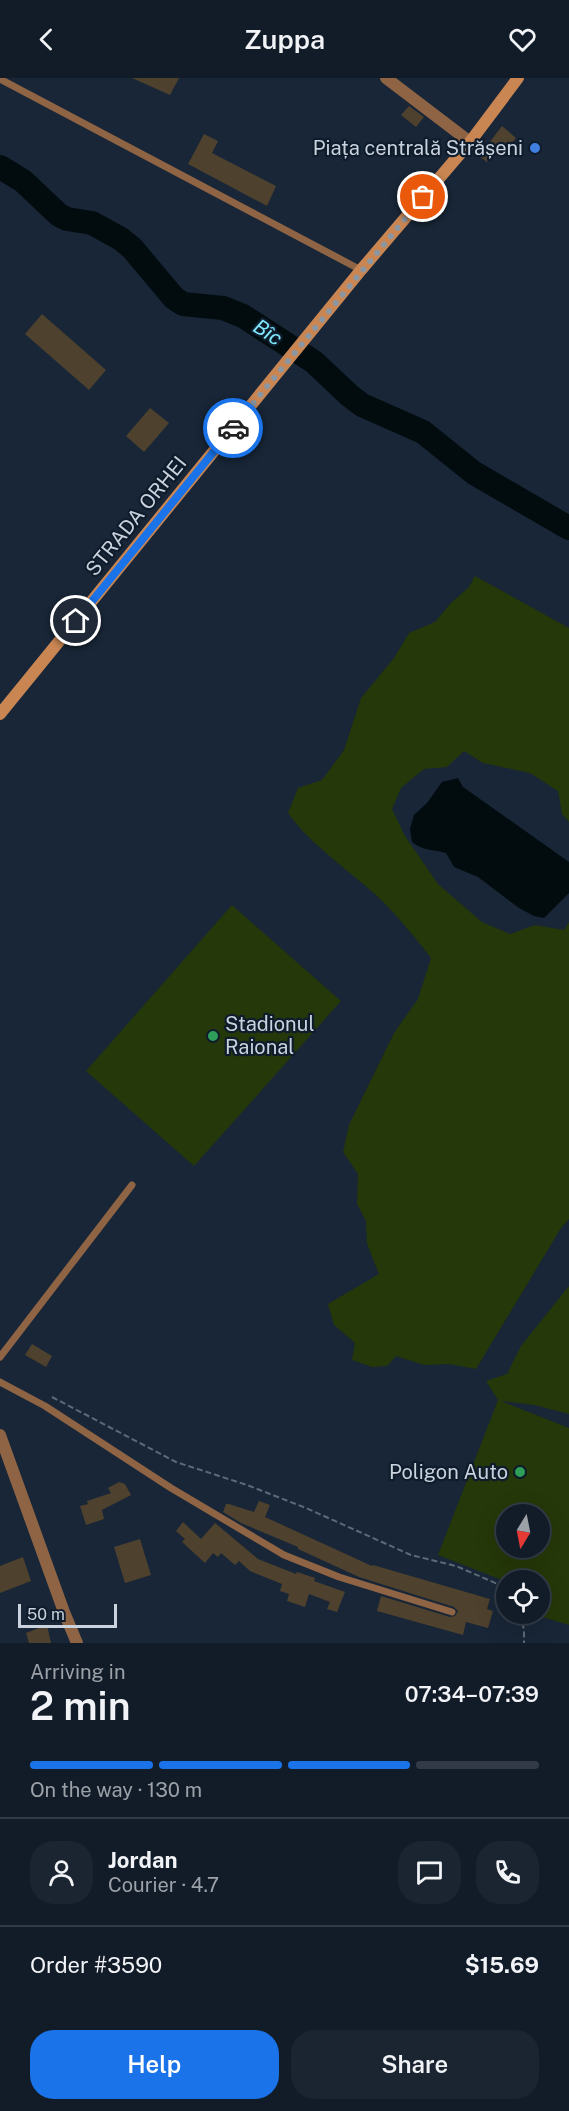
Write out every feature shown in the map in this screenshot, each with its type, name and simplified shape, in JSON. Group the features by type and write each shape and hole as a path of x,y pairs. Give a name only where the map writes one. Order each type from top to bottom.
{"main road":[{"name":"STRADA ORHEI","path":"0,714 362,270 470,142 518,78"}],"street":[{"path":"386,78 470,142"},
{"path":"0,1435 77,1643"}],"lane":[{"path":"0,80 362,270"},
{"path":"0,1357 132,1185"},
{"path":"0,1382 45,1406 171,1488 284,1556 339,1577 452,1612"}],"path":[{"path":"45,1394 176,1462 306,1508 411,1555 456,1566 496,1583"},
{"path":"521,1624 524,1643"}],"green space":[{"path":"475,576 569,628 569,822 562,814 558,791 530,773 483,763 464,751 447,767 424,769 401,788 392,809 405,836 438,884 482,922 510,934 535,925 564,930 569,922 569,1219 561,1228 476,1369 449,1364 424,1365 396,1356 387,1366 372,1367 352,1360 355,1343 334,1325 328,1304 379,1274 367,1244 366,1221 357,1204 358,1174 343,1152 349,1125 394,1033 418,999 431,958 383,902 318,846 288,813 298,788 322,780 344,750 361,698 394,658 409,633 435,622 469,587"},
{"name":"Stadionul Raional","path":"232,905 341,1001 194,1166 86,1071"},
{"name":"Poligon Auto","path":"569,1286 569,1414 534,1405 501,1401 569,1428 569,1625 550,1619 550,1570 496,1570 496,1578 438,1555 498,1400 486,1381 507,1374 521,1346"}],"shaded area":[{"path":"458,778 463,787 569,862 569,893 544,918 534,916 519,908 478,877 454,867 446,853 424,848 412,842 410,829 414,815 427,803 442,782"}],"building":[{"path":"132,78 179,78 170,95"},
{"path":"409,106 424,117 416,127 401,115"},
{"path":"502,126 516,138 499,157 495,153 487,162 479,156"},
{"path":"204,134 218,141 212,153 276,186 267,206 188,164"},
{"path":"42,314 106,370 89,390 25,334"},
{"path":"150,408 169,423 144,452 126,436"},
{"path":"32,1344 52,1356 46,1367 25,1355"},
{"path":"119,1482 125,1484 131,1495 102,1510 104,1519 86,1525 80,1506 88,1504 87,1501 111,1493 108,1488"},
{"path":"259,1501 270,1505 265,1517 372,1566 490,1599 487,1609 493,1611 488,1628 466,1622 463,1635 377,1611 381,1596 450,1617 455,1616 458,1611 454,1607 359,1577 298,1547 241,1523 223,1512 226,1504 229,1504 254,1512"},
{"path":"183,1522 201,1539 215,1523 258,1559 296,1574 297,1572 315,1578 314,1581 345,1592 337,1612 327,1609 330,1602 309,1594 305,1607 287,1601 289,1594 280,1591 282,1584 250,1571 239,1561 235,1565 221,1553 218,1557 213,1553 205,1563 182,1542 185,1539 176,1531"},
{"path":"140,1539 151,1575 125,1583 114,1547"},
{"path":"23,1557 31,1581 0,1593 0,1566"},
{"path":"47,1625 51,1643 29,1643 26,1633"}],"waterway":[{"name":"Bîc","path":"0,167 23,181 59,215 67,219 92,223 121,239 132,248 174,298 183,304 223,308 243,316 314,362 362,405 423,432 474,473 569,528"}],"way so far":[{"path":"233,428 423,197"}],"place":[{"name":"Piața centrală Strășeni","path":"535,148"},
{"name":"Stadionul Raional","path":"213,1036"},
{"name":"Poligon Auto","path":"520,1472"}],"route":[{"path":"76,621 233,428"}]}
